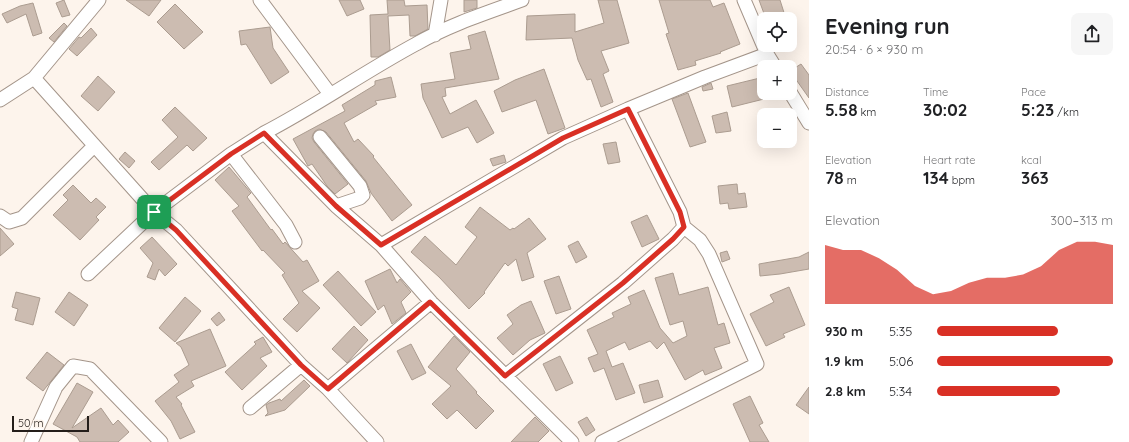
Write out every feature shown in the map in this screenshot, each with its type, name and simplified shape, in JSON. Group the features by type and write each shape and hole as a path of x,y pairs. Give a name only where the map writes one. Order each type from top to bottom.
{"street":[{"path":"0,100 34,78 99,0"},
{"path":"260,0 330,94"},
{"path":"435,34 441,0"},
{"path":"88,274 154,212 231,154 264,133 299,115 330,94 417,43 464,21 522,0"},
{"path":"744,0 771,60"},
{"path":"381,245 563,138 628,109 767,54"},
{"path":"34,78 154,212 176,230 301,365 328,389 376,442"},
{"path":"795,100 809,123"},
{"path":"602,442 757,364 709,254 700,240 684,227 680,212 628,109"},
{"path":"264,133 336,206 381,245 430,302 572,442"},
{"path":"320,136 360,186 362,191 363,196 360,198 336,206"},
{"path":"0,216 9,222 22,218 94,146"},
{"path":"231,154 286,225 296,242"},
{"path":"505,376 623,283 673,239 684,227"},
{"path":"328,389 430,302"},
{"path":"250,408 301,365"},
{"path":"31,442 56,387 73,366 90,369 161,442"}],"building":[{"path":"64,0 70,15 62,17 56,3"},
{"path":"126,0 161,0 149,16"},
{"path":"339,0 360,0 364,9 347,16"},
{"path":"387,0 404,0 405,6 427,5 428,29 415,36 410,36 409,15 388,16 390,50 378,57 371,57 370,15 388,14"},
{"path":"464,0 477,0 477,8 464,12"},
{"path":"598,0 617,0 629,43 601,51 609,71 603,74 613,102 601,107 591,79 587,80 578,60 572,38 526,40 527,16 575,14 575,32 604,23"},
{"path":"659,0 710,0 713,7 724,3 740,44 720,52 721,53 695,61 696,65 678,70 666,34 669,33"},
{"path":"759,0 780,0 784,12 763,12"},
{"path":"33,3 42,33 33,36 26,14 7,23 2,14 20,6"},
{"path":"175,4 203,32 184,49 157,22"},
{"path":"64,23 67,26 54,42 49,38"},
{"path":"270,27 273,48 289,72 271,84 246,44 241,45 239,31"},
{"path":"91,28 97,35 77,56 69,49 79,37 81,38"},
{"path":"485,31 499,79 445,88 446,96 442,97 450,114 476,100 494,133 477,143 468,127 442,138 423,98 421,84 455,79 450,53 471,49 468,36"},
{"path":"801,64 809,75 809,98 797,81 797,67"},
{"path":"544,69 565,128 548,134 536,100 502,112 494,91 515,80"},
{"path":"98,76 115,92 98,111 81,96"},
{"path":"391,77 396,97 375,101 377,104 344,123 354,142 358,139 374,156 373,157 412,205 392,221 371,193 366,181 326,132 319,129 315,131 312,138 348,184 335,194 327,186 312,164 308,166 293,139 345,111 342,105 375,85 375,81"},
{"path":"757,79 757,100 760,100 732,107 727,86"},
{"path":"711,83 713,89 703,91 702,87"},
{"path":"688,93 706,142 690,147 672,99"},
{"path":"175,107 207,138 193,151 187,145 159,170 151,162 178,137 162,120"},
{"path":"727,112 731,131 716,133 712,116"},
{"path":"616,142 620,162 608,164 603,144"},
{"path":"125,152 135,161 129,168 119,159"},
{"path":"504,155 506,162 493,166 490,159"},
{"path":"229,167 251,193 247,197 271,230 272,229 283,244 285,242 303,262 307,260 319,281 302,291 320,308 297,332 283,319 299,303 282,275 285,273 263,250 262,251 232,211 239,206 215,180"},
{"path":"737,184 738,194 745,193 747,207 729,209 728,203 720,204 718,186"},
{"path":"73,185 91,203 96,198 106,207 96,217 99,220 80,240 53,215 68,200 63,195"},
{"path":"480,207 510,230 513,228 514,229 529,218 546,239 527,253 534,277 522,281 516,259 508,266 505,263 484,292 485,293 469,309 439,277 411,252 425,236 456,265 477,237 465,227"},
{"path":"647,215 659,239 642,247 631,222"},
{"path":"0,228 14,244 0,256"},
{"path":"152,237 177,264 165,276 159,269 155,280 147,277 153,263 140,248"},
{"path":"578,241 587,257 576,263 568,246"},
{"path":"727,251 730,259 722,262 720,253"},
{"path":"809,252 809,269 760,276 759,264 799,257"},
{"path":"390,269 397,283 400,279 411,292 401,302 406,313 392,324 384,305 378,310 365,281"},
{"path":"338,271 376,312 361,326 323,285"},
{"path":"673,273 679,295 708,287 718,325 724,323 730,343 714,348 722,368 705,375 703,370 685,380 664,342 657,349 650,341 629,350 625,342 606,351 612,367 623,363 635,393 616,400 604,368 594,372 588,358 598,354 587,330 614,317 612,313 631,304 628,297 644,290 660,328 673,343 687,336 683,321 670,325 655,278"},
{"path":"559,276 571,309 556,314 544,281"},
{"path":"789,287 805,325 783,334 785,337 766,346 750,314 774,302 770,295"},
{"path":"16,292 40,298 33,325 15,320 18,309 12,307"},
{"path":"69,292 88,305 74,326 55,312"},
{"path":"185,297 201,311 175,342 159,328"},
{"path":"531,301 545,333 530,340 513,355 497,338 513,324 507,315 521,305"},
{"path":"219,312 225,320 217,326 211,319"},
{"path":"354,326 368,340 347,363 332,349"},
{"path":"210,329 226,366 191,381 194,386 176,397 182,404 181,405 195,432 180,439 171,421 155,401 179,382 174,375 189,365 181,347 176,343"},
{"path":"454,336 470,352 456,369 477,392 476,393 494,411 476,429 457,410 447,419 432,404 451,386 428,367"},
{"path":"263,337 272,352 260,358 267,366 242,390 225,372 256,344 254,342"},
{"path":"411,344 426,373 412,380 397,351"},
{"path":"47,352 64,365 43,391 26,378"},
{"path":"560,356 573,383 556,391 543,364"},
{"path":"304,380 310,386 285,410 265,416 268,413 266,405 280,399 281,401"},
{"path":"658,380 663,397 644,403 639,385"},
{"path":"77,383 93,392 72,428 101,408 113,425 118,420 129,432 118,442 80,442 77,437 53,424"},
{"path":"809,387 809,414 796,405"},
{"path":"750,396 763,423 759,425 769,442 750,442 733,404"},
{"path":"535,417 549,431 538,442 511,442"},
{"path":"587,417 595,430 586,436 578,422"}],"route":[{"path":"628,109 680,212 684,227 673,239 623,283 505,376 430,302 328,389 301,365 176,230 154,212 231,154 264,133 336,206 381,245 563,138 628,109"}]}
